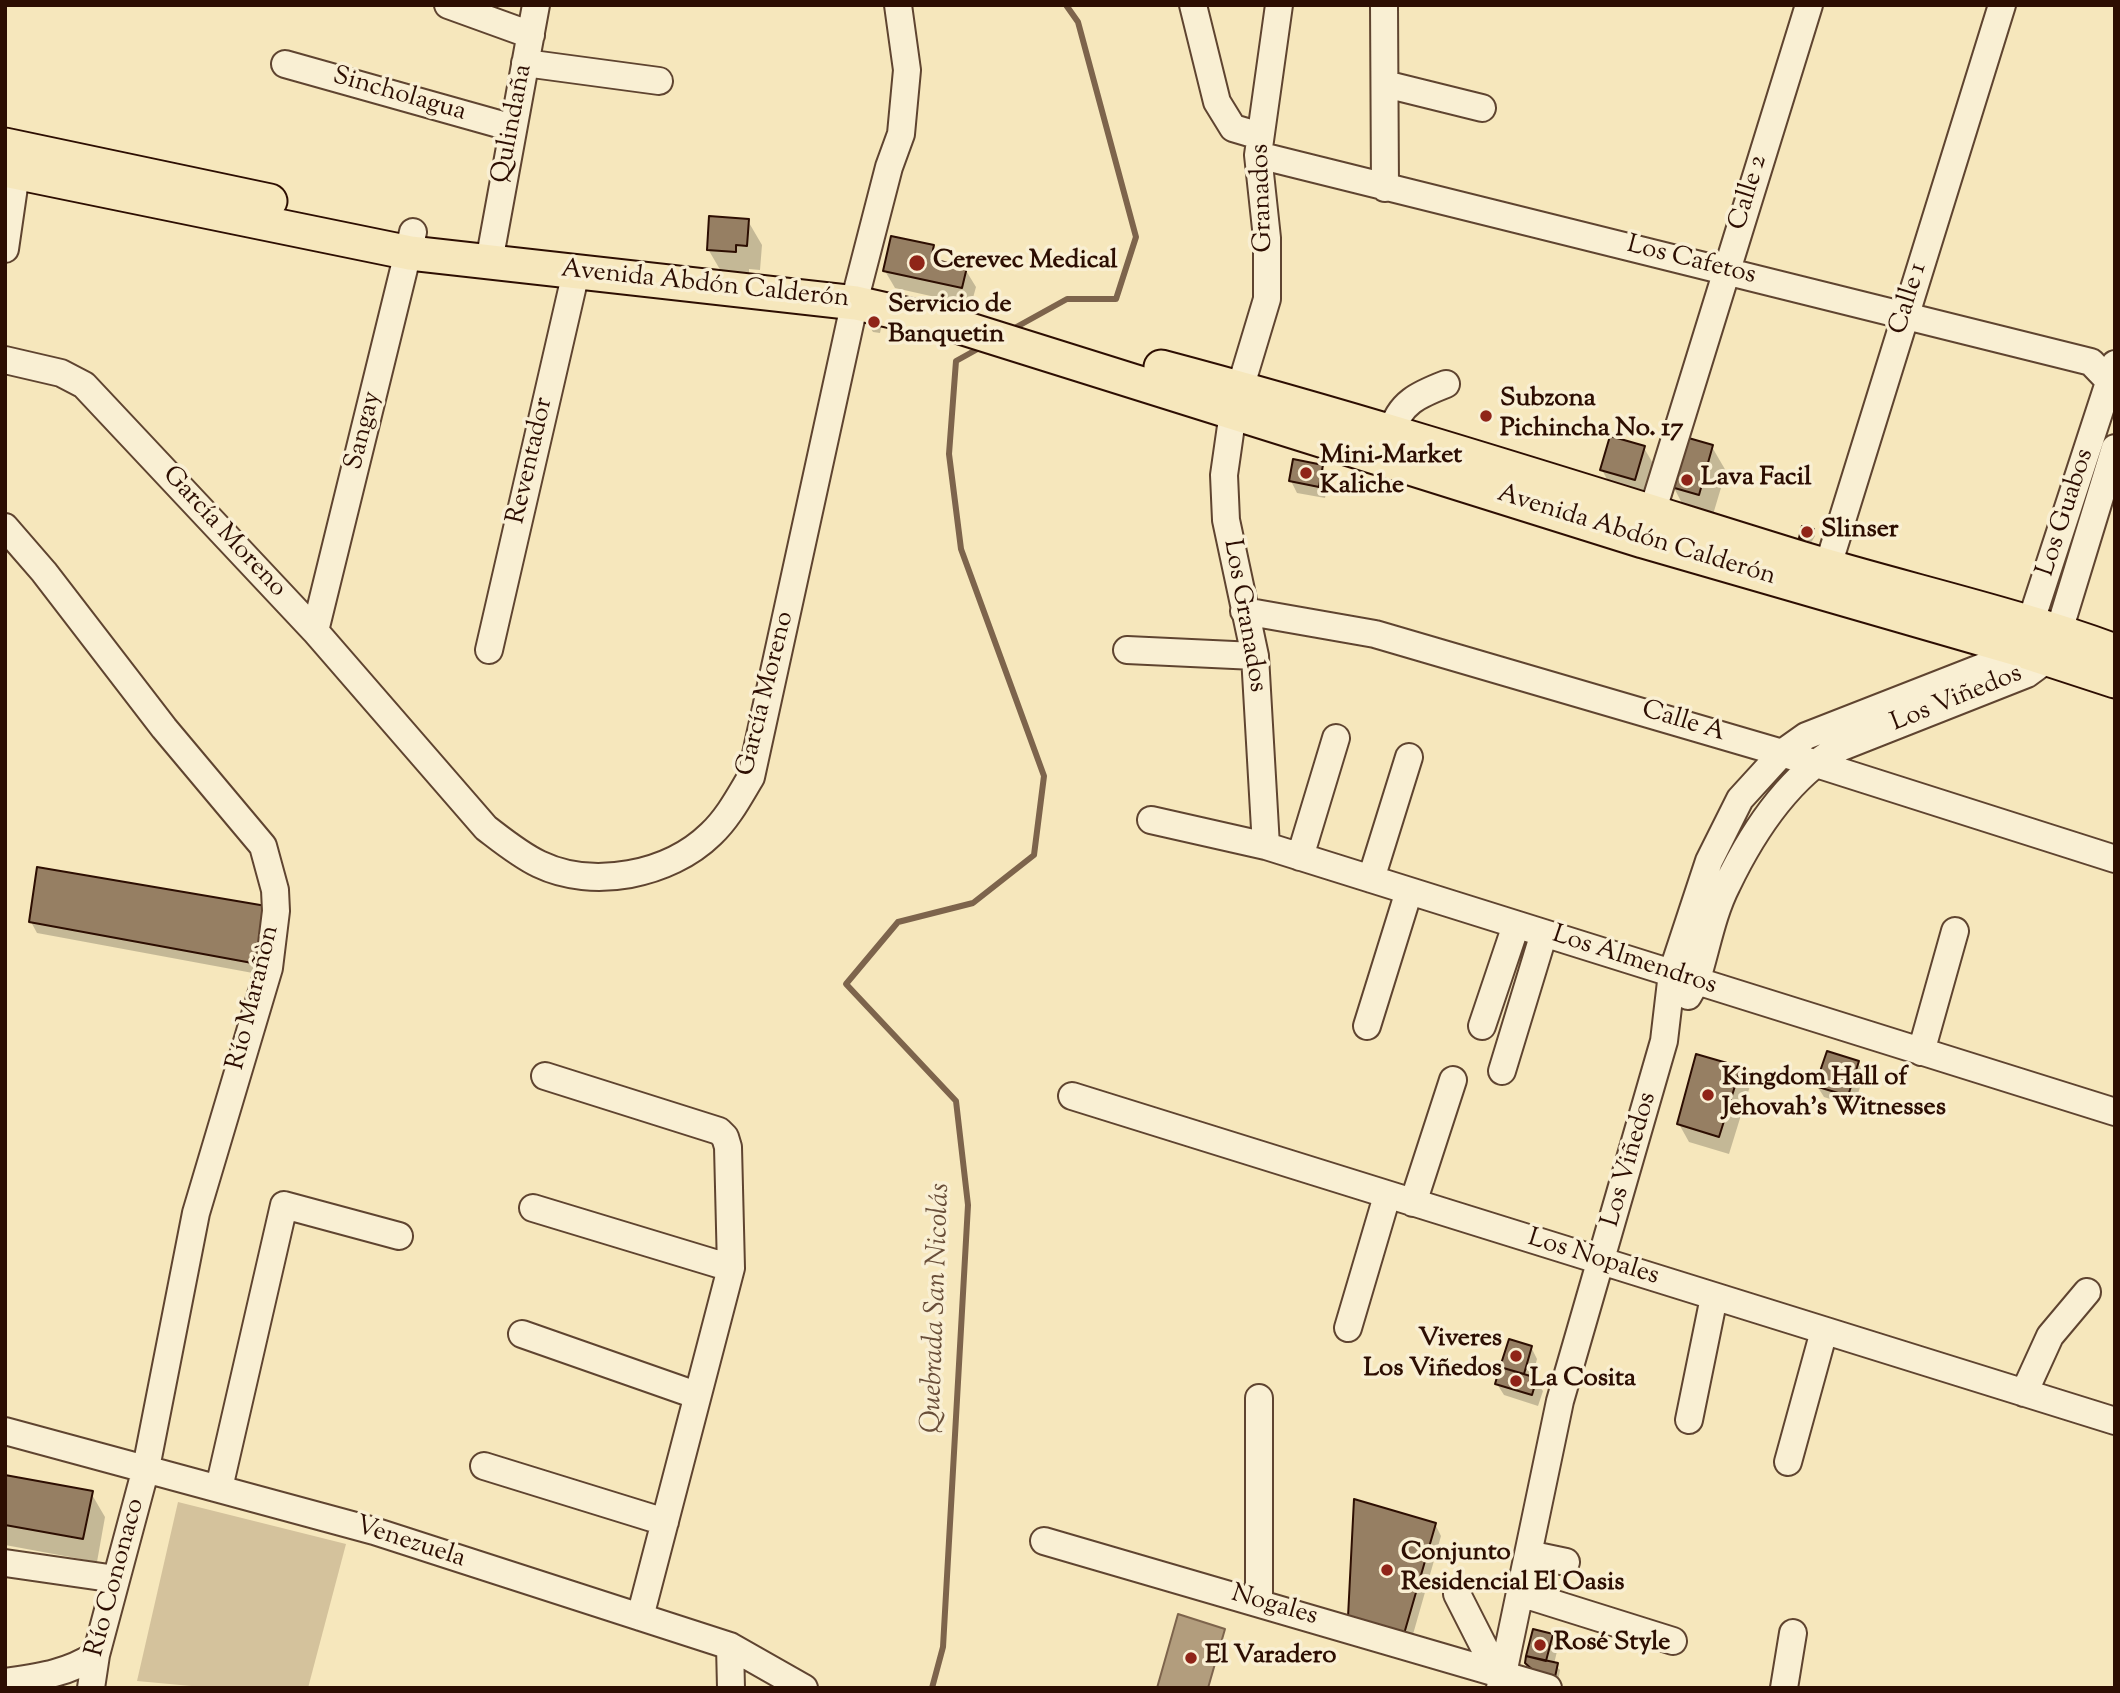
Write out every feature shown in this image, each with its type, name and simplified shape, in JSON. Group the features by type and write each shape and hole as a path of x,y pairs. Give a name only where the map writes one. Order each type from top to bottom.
{"main road":[{"name":"Avenida Abdón Calderón","path":"9,163 412,242 857,295 958,317 1824,579 2038,640 2115,651"},
{"name":"Avenida Abdón Calderón","path":"490,253 576,272 857,295"},
{"name":"Avenida Abdón Calderón","path":"1237,400 1392,432 1648,527"},
{"name":"Avenida Abdón Calderón","path":"2038,640 2115,681"}],"street":[{"path":"448,5 531,35"},
{"name":"Qulindaña","path":"490,253 536,5"},
{"name":"García Moreno","path":"5,360 61,373 84,385 315,631 485,828 515,850 561,872 589,876 637,872 659,867 679,857 711,834 730,812 751,777 857,295 889,167 901,134 907,70 898,5"},
{"name":"Los Cafetos","path":"1193,5 1217,102 1233,128 1259,145 1385,187 2091,362 2113,377"},
{"name":"Granados","path":"1237,400 1267,299 1267,238 1259,145 1279,5"},
{"path":"1384,5 1385,187"},
{"name":"Calle 2","path":"1648,527 1809,5"},
{"name":"Calle 1","path":"1824,579 2002,5"},
{"name":"Sincholagua","path":"285,64 513,128"},
{"path":"525,64 659,81"},
{"path":"1385,84 1482,108"},
{"path":"5,249 9,163"},
{"name":"Sangay","path":"315,631 412,242"},
{"name":"Reventador","path":"489,650 576,272"},
{"name":"Los Guabos","path":"2038,640 2113,377"},
{"path":"1392,432 1395,418 1406,403 1446,384"},
{"name":"Los Granados","path":"1237,400 1224,475 1226,520 1255,656 1266,846"},
{"name":"Los Guabos","path":"2038,640 2115,448"},
{"name":"Río Marañòn","path":"5,527 44,572 164,728 263,846 275,890 276,911 269,968 196,1213 146,1468"},
{"name":"Calle A","path":"1244,611 1374,634 1782,753 2115,859"},
{"name":"Los Viñedos","path":"1505,1683 1520,1593 1560,1401 1603,1262 1684,978 1709,861 1740,799 1782,753 1806,736 1985,667 2038,640"},
{"name":"Los Viñedos","path":"1684,978 1726,887 1765,818 1813,763 1837,749 2027,674 2038,640"},
{"path":"1127,650 1255,656"},
{"path":"1300,857 1336,738"},
{"path":"1371,879 1409,757"},
{"name":"Los Almendros","path":"1152,820 1266,846 2115,1112"},
{"path":"1367,1026 1409,891"},
{"path":"1482,1026 1516,925"},
{"path":"1921,1052 1955,931"},
{"path":"1502,1071 1544,933"},
{"path":"545,1076 719,1131 725,1137 731,1268 640,1617"},
{"path":"1413,1203 1453,1080"},
{"name":"Los Nopales","path":"1072,1096 2115,1421"},
{"path":"1348,1328 1387,1196"},
{"path":"219,1488 284,1205 398,1236"},
{"path":"533,1208 731,1268"},
{"path":"2024,1393 2050,1336 2088,1292"},
{"path":"1689,1420 1714,1297"},
{"path":"1788,1462 1824,1331"},
{"path":"522,1334 696,1395"},
{"path":"1259,1398 1259,1603"},
{"name":"Venezuela","path":"5,1432 374,1531 730,1646 804,1688"},
{"path":"485,1466 665,1522"},
{"name":"Río Cononaco","path":"97,1687 96,1656 146,1468"},
{"name":"Nogales","path":"1044,1541 1259,1603 1505,1683 1548,1688"},
{"path":"1528,1555 1566,1562"},
{"path":"5,1563 116,1579"},
{"path":"1520,1593 1673,1641"},
{"path":"1457,1594 1505,1683"},
{"path":"1784,1688 1793,1633"},
{"path":"730,1646 731,1688"},
{"path":"5,1682 53,1676 74,1669 96,1656"}],"shaded area":[{"path":"178,1502 346,1544 308,1688 213,1688 137,1681"},
{"name":"El Varadero","path":"1178,1614 1225,1629 1208,1688 1157,1688"}],"building":[{"path":"709,216 749,219 747,246 736,245 736,252 707,250"},
{"name":"Cerevec Medical","path":"891,236 934,245 931,259 967,267 962,288 883,271"},
{"path":"1610,436 1645,446 1635,480 1600,470"},
{"path":"1685,437 1713,445 1699,495 1671,487"},
{"name":"Mini-Market Kaliche","path":"1293,459 1323,465 1319,487 1289,481"},
{"name":"Slinser","path":"1802,526 1814,529 1812,534 1804,539 1799,538"},
{"path":"37,867 272,907 263,965 29,922"},
{"path":"1827,1051 1859,1061 1848,1096 1815,1086"},
{"name":"Kingdom Hall of Jehovah's Witnesses","path":"1696,1054 1741,1067 1719,1137 1677,1124"},
{"name":"Viveres Los Viñedos","path":"1509,1339 1532,1346 1524,1374 1500,1367"},
{"name":"La Cosita","path":"1500,1367 1537,1378 1532,1395 1495,1384"},
{"path":"5,1475 93,1491 83,1539 5,1525"},
{"name":"Conjunto Residencial El Oasis","path":"1354,1499 1436,1523 1404,1634 1348,1617"},
{"name":"Rosé Style","path":"1533,1629 1553,1634 1546,1661 1526,1656"},
{"path":"1526,1656 1558,1663 1555,1677 1535,1672 1525,1663"}],"waterway":[{"name":"Quebrada San Nicolás","path":"1011,330 1067,299 1116,299 1136,237 1078,22 1066,5"},
{"name":"Quebrada San Nicolás","path":"932,1688 943,1647 968,1205 956,1101 846,984 898,922 973,903 1034,855 1044,776 961,549 949,454 956,361 983,346"}],"place":[{"name":"Cerevec Medical","path":"917,263"},
{"name":"Servicio de Banquetin","path":"874,322"},
{"name":"Subzona Pichincha No. 17","path":"1486,416"},
{"name":"Mini-Market Kaliche","path":"1306,473"},
{"name":"Lava Facil","path":"1687,480"},
{"name":"Slinser","path":"1807,532"},
{"name":"Kingdom Hall of Jehovah's Witnesses","path":"1708,1095"},
{"name":"Viveres Los Viñedos","path":"1516,1356"},
{"name":"La Cosita","path":"1516,1381"},
{"name":"Conjunto Residencial El Oasis","path":"1387,1570"},
{"name":"Rosé Style","path":"1540,1645"},
{"name":"El Varadero","path":"1191,1658"}]}
